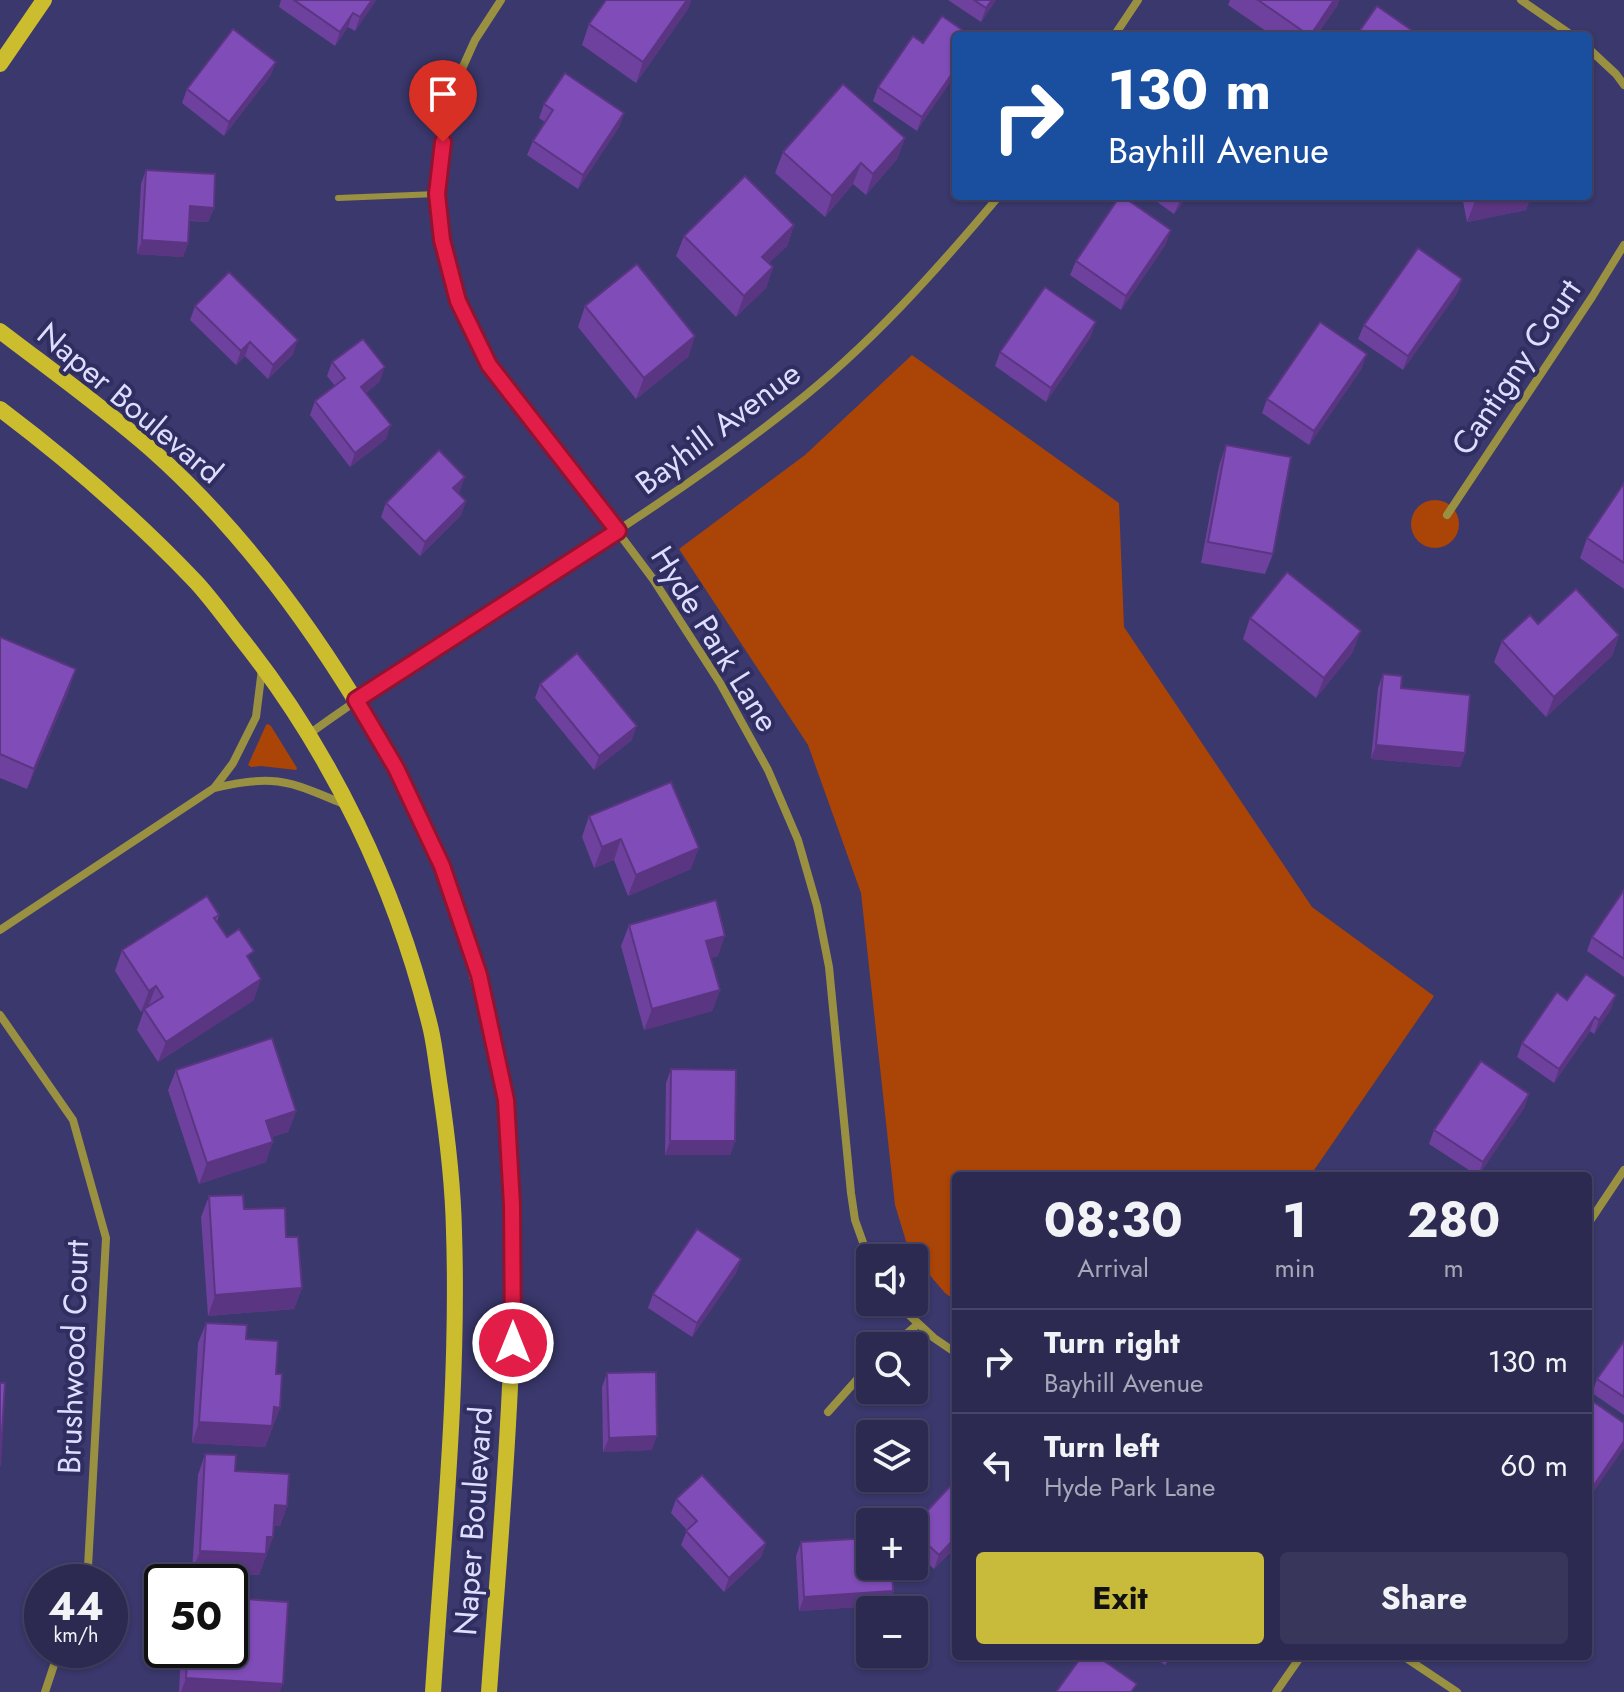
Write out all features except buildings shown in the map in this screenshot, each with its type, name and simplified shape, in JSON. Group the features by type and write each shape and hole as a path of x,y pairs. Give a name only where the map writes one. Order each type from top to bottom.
{"main road":[{"path":"0,64 44,0"},
{"name":"Naper Boulevard","path":"0,331 154,452 210,507 276,584 312,631 356,700 396,768 442,866 479,975 506,1100 512,1205 513,1343 489,1692"},
{"name":"Naper Boulevard","path":"0,409 69,463 198,583 263,665 309,734 349,806 409,947 432,1033 445,1122 454,1227 453,1384 433,1692"}],"street":[{"name":"Hyde Park Lane","path":"501,0 475,40 461,71 443,142 437,194 442,240 458,301 489,365 653,579 720,683 768,770 798,840 817,906 829,967 851,1193 855,1220 864,1244"},
{"path":"1117,32 1138,0"},
{"path":"1521,0 1567,32"},
{"path":"1592,52 1624,85"},
{"name":"Bayhill Avenue","path":"309,734 356,700 618,531 792,406 859,348 949,256 996,200"},
{"name":"Cantigny Court","path":"1447,515 1624,245"},
{"path":"0,930 214,788 233,763 256,717 263,665"},
{"path":"214,788 244,781 273,781 299,787 349,806"},
{"name":"Brushwood Court","path":"0,1015 73,1120 106,1238 88,1564"},
{"path":"1592,1218 1624,1170"},
{"path":"910,1316 952,1350"},
{"path":"909,1332 918,1324"},
{"path":"828,1412 856,1381"},
{"path":"1276,1692 1298,1660"},
{"path":"1409,1660 1457,1692"},
{"path":"45,1692 53,1668"}],"lane":[{"path":"338,198 437,194"}],"shaded area":[{"path":"912,355 1119,503 1124,627 1312,907 1434,996 1313,1172 952,1172 952,1298 945,1293 928,1273 928,1244 907,1244 895,1205 861,893 808,745 679,549 805,455"},
{"path":"1435,500 1452,507 1459,524 1452,541 1435,548 1418,541 1411,524 1418,507"},
{"path":"268,724 297,768 296,770 248,765"}],"route":[{"path":"443,142 437,194 442,240 458,301 489,365 618,531 356,700 396,768 442,866 479,975 506,1100 512,1205 513,1343"}]}
